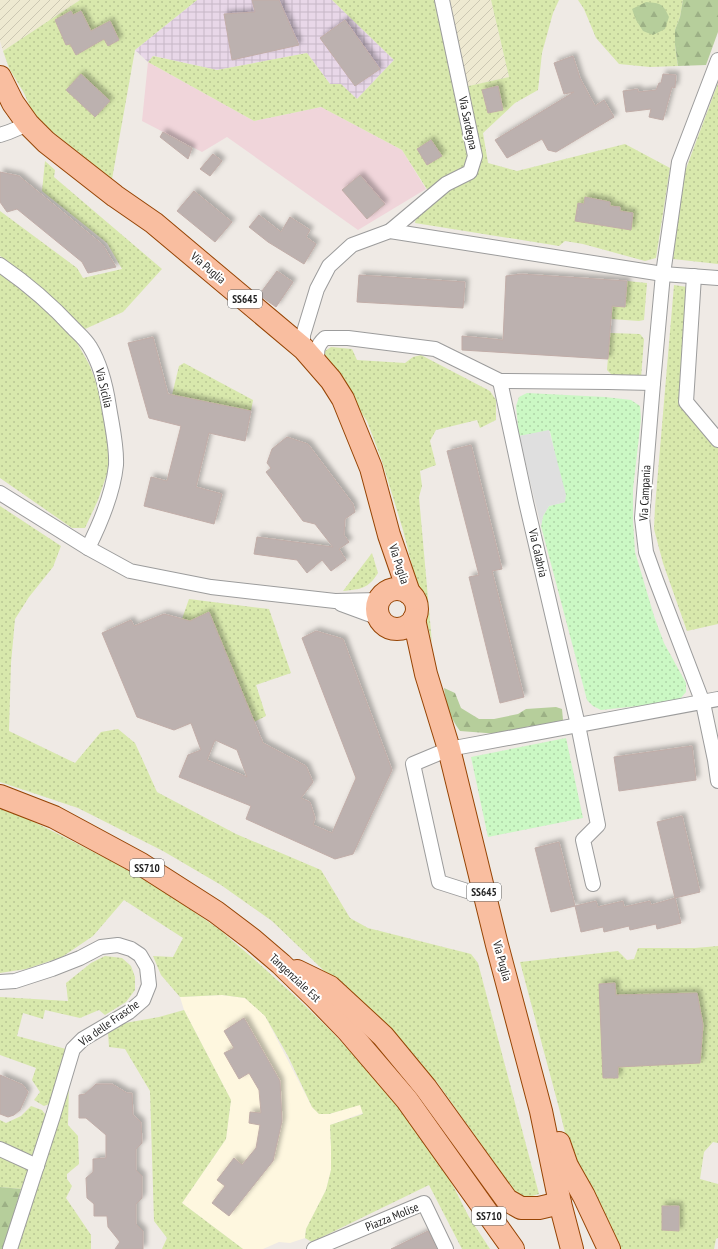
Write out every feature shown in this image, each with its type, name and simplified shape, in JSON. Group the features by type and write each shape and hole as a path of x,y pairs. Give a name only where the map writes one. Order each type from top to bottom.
{"main road":[{"name":"Via Puglia","path":"0,77 13,103 28,124 46,142 115,196 154,223 272,322 311,357 331,380 343,399 371,468 389,535 390,606 426,674"},
{"name":"Via Puglia","path":"115,196 147,232 237,305 300,359 352,423"},
{"name":"Via Puglia","path":"390,606 414,600 416,605 414,619 426,674 449,749 541,1111 560,1202 572,1249"},
{"name":"Tangenziale Est","path":"0,796 54,817 141,864 216,912 253,940 281,964 348,1031 408,1100 465,1183 513,1249"},
{"path":"281,964 330,987 383,1036 426,1088 507,1200 521,1208 539,1208 560,1202"},
{"path":"541,1111 555,1129 567,1166 584,1196 609,1249"},
{"path":"465,1183 501,1249"}],"street":[{"name":"Via Sardegna","path":"311,357 303,335 317,289 329,266 352,245 390,231 446,184 470,172 475,156 442,0"},
{"name":"Via Campania","path":"718,60 679,162 663,274 642,518 646,552 702,703 715,760 718,781"},
{"path":"0,135 28,124"},
{"name":"Via Sardegna","path":"390,231 663,274"},
{"name":"Via Sicilia","path":"0,265 25,282 56,309 90,346 99,366 106,390 115,448 116,465 111,491 99,527 88,548"},
{"path":"663,274 718,278"},
{"path":"694,276 686,402 718,440"},
{"name":"Via Sardegna","path":"272,322 288,331 293,331 301,326 310,313"},
{"name":"Via Sardegna","path":"310,313 311,357"},
{"path":"324,387 310,366 311,357 317,351 319,343 325,338 348,338 435,349 500,381 653,383"},
{"name":"Via Calabria","path":"500,381 527,510 578,725 598,825 583,840 593,884"},
{"path":"0,493 88,548 130,572 196,585 390,606"},
{"path":"486,897 439,882 413,764 449,749 718,699"},
{"name":"Via delle Frasche","path":"0,982 15,981 52,969 101,948 118,945 131,949 140,956 147,967 149,985 143,1000 129,1012 82,1039 73,1049 10,1249"},
{"path":"0,1149 37,1166"},
{"name":"Piazza Molise","path":"314,1249 424,1204 446,1249"}],"shaded area":[{"path":"0,0 80,0 3,51 0,41"},
{"path":"197,0 332,0 394,60 357,99 341,85 330,84 307,53 217,70 154,56 148,62 135,50"},
{"path":"444,0 491,0 509,77 464,87"},
{"path":"148,62 254,121 321,107 402,150 426,189 358,230 227,137 202,152 142,121"},
{"path":"549,430 566,495 565,502 549,506 543,516 541,526 519,436"},
{"path":"222,995 245,998 265,1016 312,1107 319,1114 329,1114 360,1104 363,1113 330,1125 331,1170 326,1190 306,1229 305,1238 290,1243 279,1242 263,1249 243,1249 182,1203 226,1139 231,1100 184,1010 180,997"}],"green space":[{"path":"80,0 197,0 135,50 112,179 35,118 24,93 9,68 3,51"},
{"path":"332,0 444,0 464,87 509,77 491,0 559,0 553,13 542,53 538,90 515,103 483,133 488,163 517,171 625,144 670,168 656,258 645,261 583,244 565,241 559,246 415,223 416,217 435,202 402,150 321,107 254,121 148,62 153,56 217,70 307,53 330,84 341,84 357,99 394,60"},
{"path":"578,0 683,0 680,17 675,30 675,45 678,66 650,67 619,64 596,38 584,9"},
{"path":"683,0 718,0 718,32 706,65 678,66 675,45 675,30 680,17"},
{"path":"646,2 661,5 669,17 665,29 653,35 643,31 636,20 632,9"},
{"path":"718,83 718,264 673,259 684,174"},
{"path":"45,161 55,170 54,177 162,269 123,312 85,329 22,272 0,256 0,211 77,268 83,278 122,269 107,243 42,191"},
{"path":"0,273 5,275 45,307 76,341 89,364 101,395 108,440 108,471 98,500 85,528 72,528 0,478"},
{"path":"627,281 647,283 644,320 611,319 612,306 625,307"},
{"path":"674,285 687,287 680,405 718,448 718,624 687,631 663,563 654,529"},
{"path":"610,333 640,334 644,339 641,378 614,377 607,370"},
{"path":"331,347 352,349 357,360 405,363 413,357 421,355 490,391 496,400 496,420 480,428 477,420 436,430 430,441 436,465 420,471 422,486 419,497 432,643 403,530 382,461 367,421 323,358 325,351"},
{"path":"184,363 253,400 251,411 172,395 179,366"},
{"path":"527,393 605,397 631,400 640,406 641,419 633,489 635,552 654,616 664,643 686,683 686,692 679,700 601,710 593,706 587,700 541,526 543,516 549,506 565,502 550,431 519,436 516,406 519,397"},
{"path":"0,506 61,546 53,567 29,597 15,619 11,663 9,731 75,763 101,732 118,729 135,743 157,792 236,834 321,870 350,918 368,928 471,954 478,963 539,1194 522,1199 509,1189 501,1172 437,1082 365,1010 272,921 221,885 163,851 78,808 0,782"},
{"path":"372,553 378,573 371,582 364,587 355,590 343,591"},
{"path":"189,599 269,609 291,673 256,685 266,716 254,722 184,625 182,619"},
{"path":"444,688 455,693 461,708 479,719 494,719 518,714 526,709 556,707 562,709 563,720 551,725 530,726 499,734 460,731 449,711"},
{"path":"566,738 583,818 488,837 471,757"},
{"path":"0,808 26,818 64,837 161,889 220,930 256,961 329,1029 389,1092 449,1178 469,1217 490,1249 462,1249 429,1185 312,1242 305,1238 306,1229 326,1190 331,1170 330,1125 363,1114 360,1105 329,1114 319,1114 312,1107 288,1056 265,1016 245,998 222,995 180,997 161,975 153,956 173,957 183,938 124,900 93,936 62,957 26,969 0,973"},
{"path":"718,946 718,1143 713,1142 704,1152 700,1179 718,1184 718,1238 716,1239 714,1249 616,1249 571,1157 520,962 618,951 627,960 634,959 638,948 695,948"},
{"path":"105,956 122,958 131,966 135,977 135,990 126,1002 105,1015 99,1010 80,1018 45,1010 43,1019 23,1013 17,1036 66,1049 52,1103 44,1106 34,1100 40,1092 32,1080 36,1068 0,1055 0,997 68,1001 66,983 91,963"},
{"path":"184,1010 231,1100 226,1139 182,1203 243,1249 162,1249 167,1238 154,1221 150,1091 125,1049 109,1047 108,1033 125,1023 159,1017"},
{"path":"69,1082 68,1125 78,1136 79,1164 67,1174 67,1179 72,1186 66,1198 91,1235 91,1249 16,1249"},
{"path":"31,1106 42,1110 48,1118 21,1189 0,1187 0,1120 6,1123 21,1116"},
{"path":"0,1187 21,1189 3,1249 0,1249"}],"building":[{"path":"252,0 279,0 299,45 232,60 224,14 255,12"},
{"path":"71,11 73,15 81,11 91,31 110,21 119,40 108,46 104,39 76,55 70,44 66,45 55,20"},
{"path":"345,20 380,69 355,86 320,38"},
{"path":"573,56 580,78 595,106 604,100 614,117 556,152 548,150 542,139 507,158 495,140 574,92 564,94 554,63"},
{"path":"81,74 110,101 95,117 66,90"},
{"path":"663,74 676,75 675,88 672,87 663,120 649,117 651,109 626,112 623,91 638,89 638,92 656,90 659,83 661,83"},
{"path":"498,86 503,110 488,113 482,90"},
{"path":"163,132 192,148 188,159 160,137"},
{"path":"431,140 442,156 427,165 417,149"},
{"path":"213,154 222,161 210,176 200,169"},
{"path":"0,172 19,176 103,245 116,267 88,273 82,262 17,209 7,212 0,202"},
{"path":"360,175 385,204 367,219 342,190"},
{"path":"194,191 232,222 215,242 177,211"},
{"path":"585,197 610,202 610,206 620,207 620,211 633,213 631,230 575,221 578,203 584,204"},
{"path":"259,215 281,232 290,217 310,230 306,237 316,244 304,264 268,242 249,227"},
{"path":"277,271 293,282 276,307 259,295"},
{"path":"521,274 627,281 625,307 612,306 608,359 462,350 462,336 503,340 506,276"},
{"path":"359,275 465,282 463,308 357,302"},
{"path":"153,337 168,394 251,411 245,441 209,433 196,487 222,494 214,524 144,506 151,477 167,481 181,426 149,418 128,343"},
{"path":"287,437 308,444 353,504 355,512 345,519 344,535 349,542 339,549 346,560 331,571 322,560 307,573 297,560 254,554 257,537 333,547 315,524 303,521 266,472 271,468 267,463 272,449"},
{"path":"471,445 502,569 492,571 524,697 500,703 469,577 479,575 447,451"},
{"path":"209,612 263,743 306,766 313,782 301,798 310,802 315,818 313,825 332,833 356,778 302,638 316,631 343,639 392,770 353,854 335,859 246,819 251,806 179,777 188,755 201,750 191,723 174,730 137,717 102,633 131,620 134,626 164,614 190,621","holes":["215,740 237,750 247,777 207,760"]},
{"path":"692,746 696,780 619,791 614,757"},
{"path":"682,816 700,892 675,898 657,822"},
{"path":"559,842 575,906 551,912 535,848"},
{"path":"675,898 681,923 657,929 656,924 630,930 629,926 604,932 603,927 581,932 575,906 596,901 598,907 623,901 624,907 650,901 651,905"},
{"path":"615,983 616,995 697,993 703,1025 700,1063 618,1067 618,1078 603,1078 599,984"},
{"path":"244,1018 280,1081 282,1121 273,1161 229,1216 212,1203 225,1186 217,1180 234,1158 242,1165 256,1148 260,1125 249,1123 250,1112 261,1113 259,1090 249,1073 239,1079 224,1053 234,1048 224,1031"},
{"path":"0,1075 23,1085 28,1092 20,1110 14,1115 8,1117 0,1114"},
{"path":"96,1084 112,1084 127,1093 132,1093 133,1115 141,1122 142,1143 136,1149 136,1170 142,1176 142,1198 136,1204 136,1224 143,1231 143,1249 115,1249 120,1242 108,1227 107,1216 94,1216 94,1204 87,1198 86,1178 93,1172 93,1159 106,1158 106,1135 86,1118 79,1118 79,1095 85,1094"},
{"path":"662,1206 679,1206 679,1231 662,1230"},
{"path":"428,1231 437,1249 391,1249"}]}
